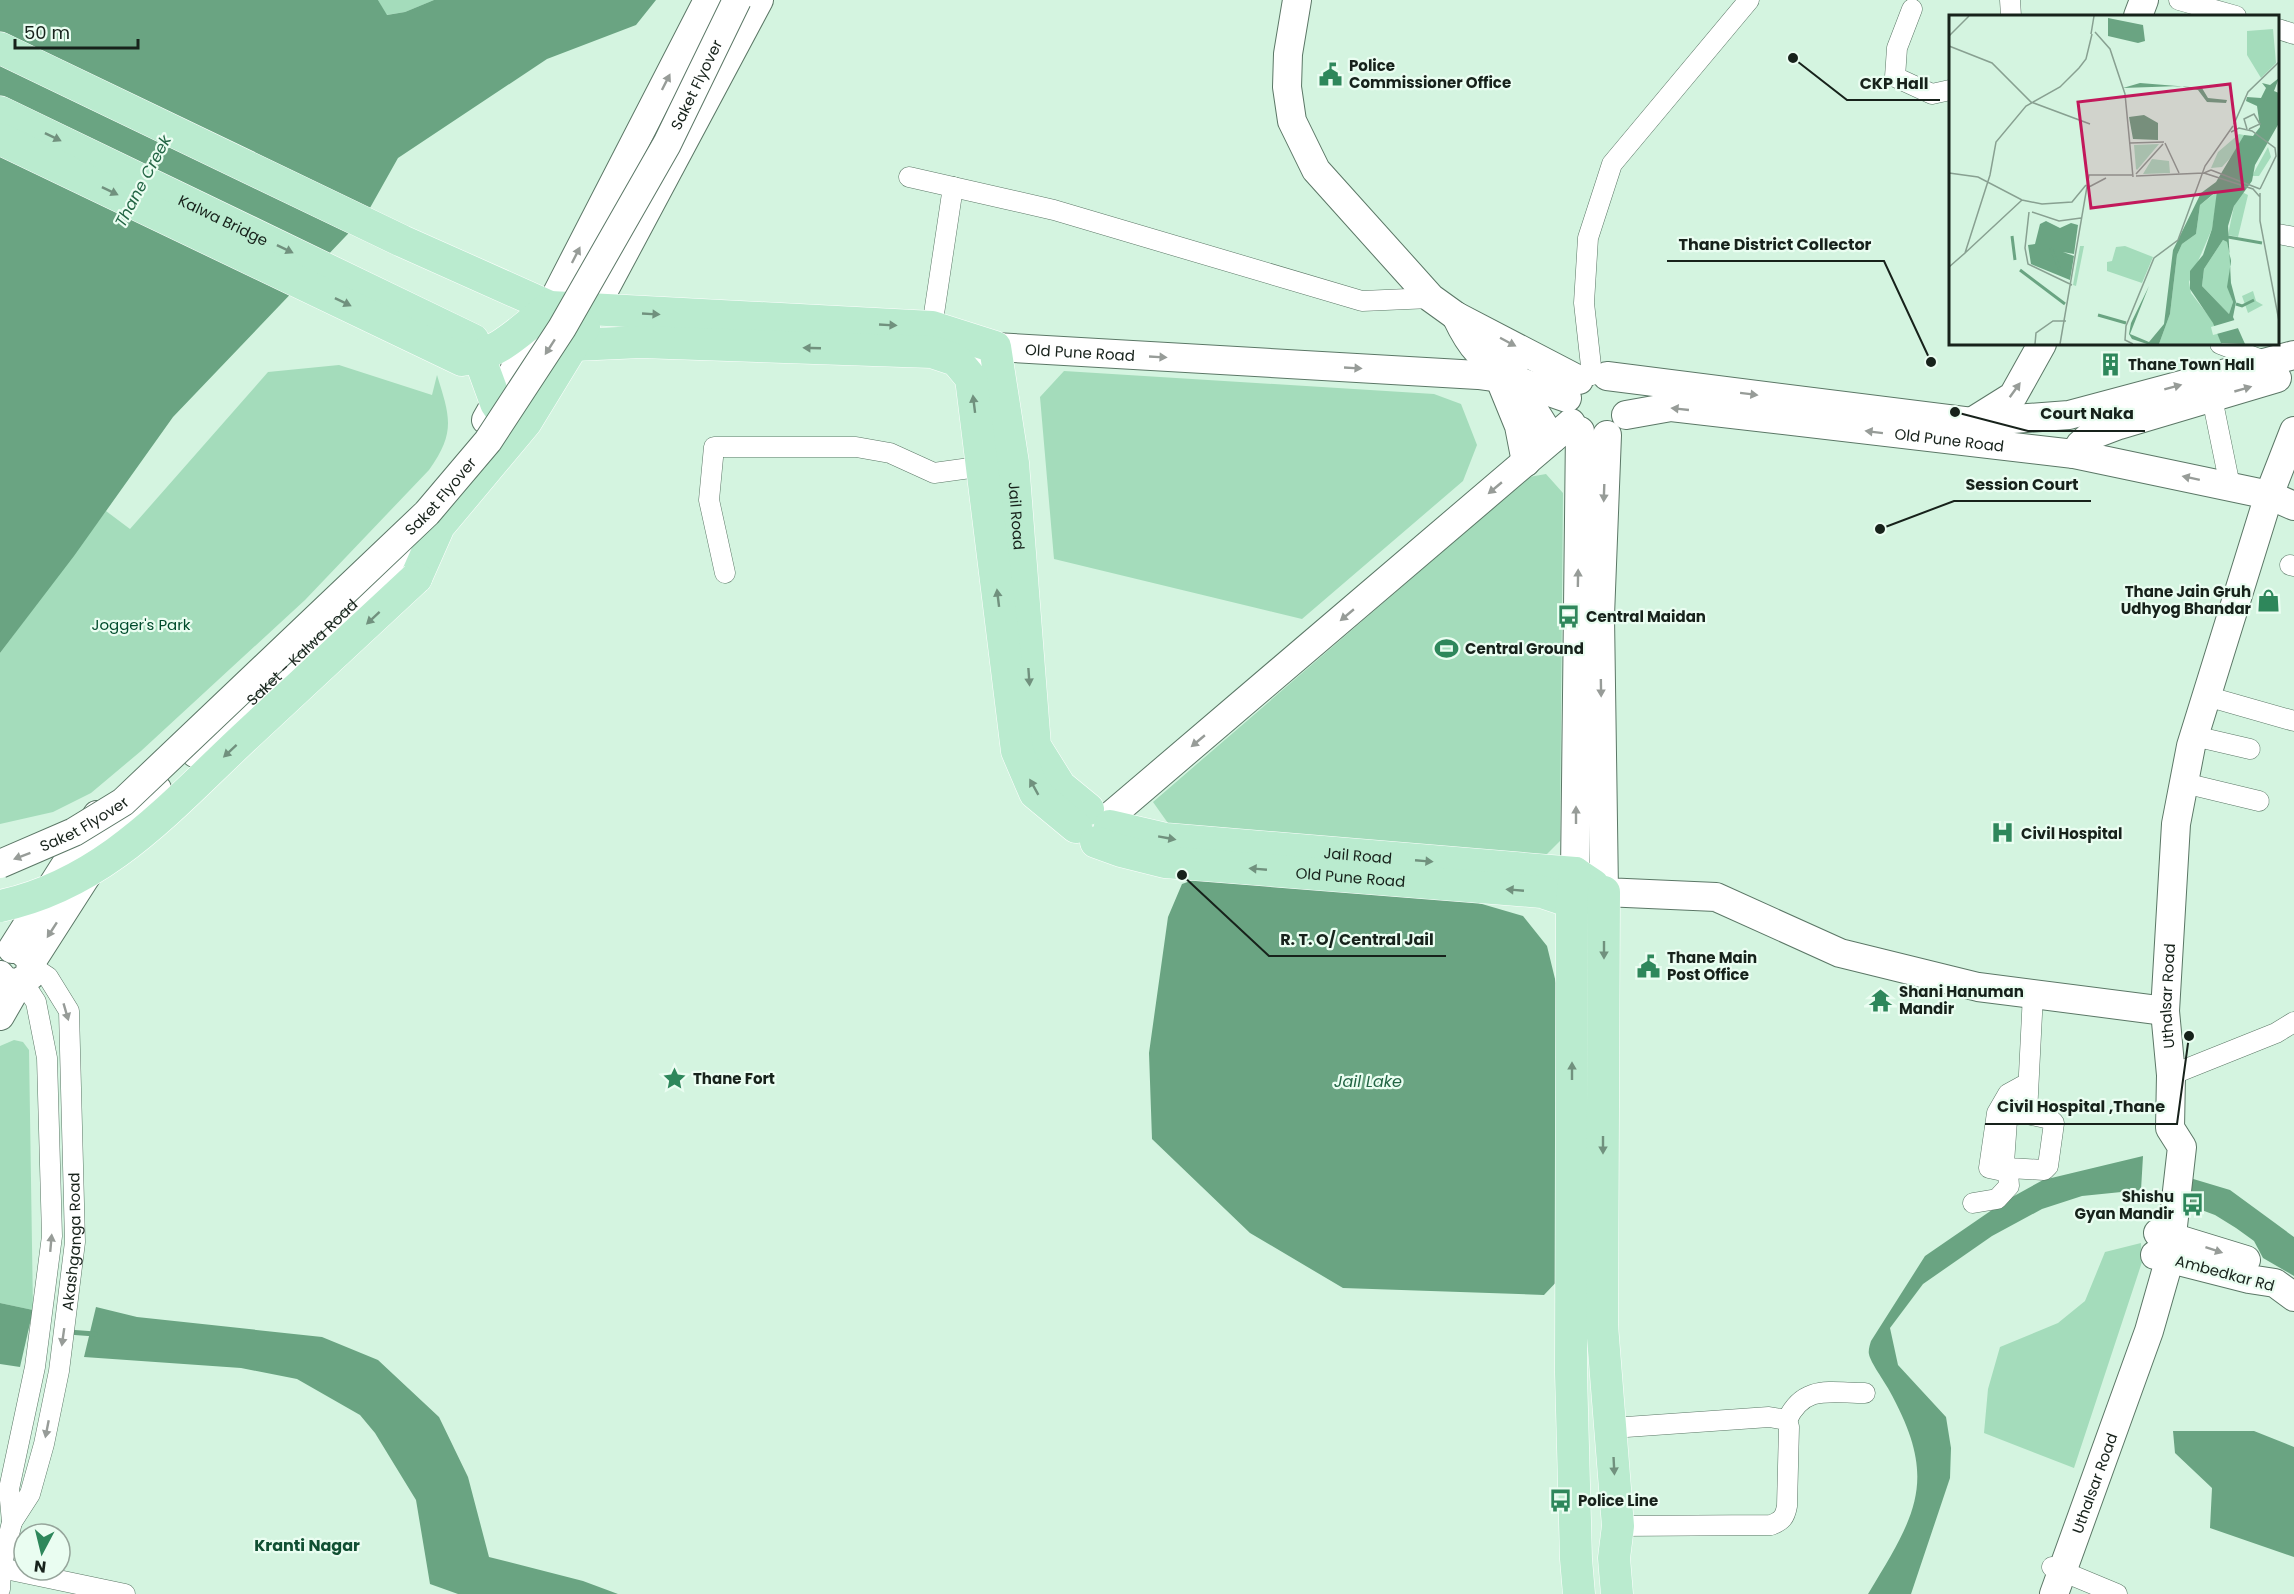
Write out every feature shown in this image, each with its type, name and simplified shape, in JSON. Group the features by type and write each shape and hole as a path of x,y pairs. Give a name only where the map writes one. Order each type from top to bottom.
{"main road":[{"path":"444,338 462,360 480,357 496,350 550,307 708,0"},
{"name":"Saket Flyover","path":"0,864 74,832 123,802 427,513 488,441 562,328 667,144 737,0"},
{"path":"574,345 759,0"},
{"path":"1297,0 1288,54 1287,87 1292,120 1316,170 1431,298 1585,406"},
{"path":"2138,15 2144,0"},
{"name":"Old Pune Road","path":"0,48 402,241 550,307 932,327 995,347 1493,372 1585,406 1972,422 2069,416 2285,361"},
{"name":"Kalwa Bridge","path":"0,112 444,338"},
{"name":"Kalwa Bridge","path":"0,139 444,338"},
{"name":"Saket - Kalwa Road","path":"0,1016 17,968 102,806 422,502 474,438 550,307"},
{"path":"1455,316 1467,339 1493,372 1519,426 1526,462"},
{"path":"574,345 641,342 932,352 956,360 965,370 995,347"},
{"name":"Saket - Kalwa Road","path":"17,968 121,822 373,584 439,526 516,433 574,345"},
{"path":"1972,422 2013,396 2041,345"},
{"name":"Jail Road","path":"995,347 1013,463 1035,746 1060,786 1096,824"},
{"path":"480,357 496,403 516,433"},
{"path":"2074,453 2079,445 2091,436 2109,428 2273,381 2285,361"},
{"name":"Old Pune Road","path":"965,370 971,378 1017,751 1035,793 1096,824 1121,851 1165,862 1542,892 1574,888"},
{"path":"1493,372 1585,406"},
{"path":"1493,372 1514,373 1585,406"},
{"path":"1096,824 1526,462 1585,406"},
{"path":"1579,1594 1575,1559 1571,1373 1574,888 1585,406"},
{"path":"1585,406 1600,616 1604,892 1602,1325 1612,1428 1598,1594"},
{"name":"Old Pune Road","path":"1585,406 1671,407 2074,453 2230,486 2281,500"},
{"name":"Uthalsar Road","path":"2039,1594 2055,1577 2098,1450 2149,1331 2182,1147 2170,1128 2171,1075 2165,1011 2176,824 2194,736 2206,696 2281,500 2294,431"},
{"name":"Saket Flyover","path":"0,906 42,896 75,881 136,839 416,578 439,526"},
{"path":"1574,888 1604,892 1716,897 1840,953 1978,987 2165,1011"},
{"path":"2163,1246 2256,1263 2284,1290"},
{"path":"1572,1255 1576,1299 1588,1347 1605,1520 1614,1558 1617,1594"}],"street":[{"path":"1585,406 1584,303 1588,238 1612,164 1749,0"},
{"path":"2010,0 2011,15"},
{"path":"2179,0 2232,15"},
{"path":"1912,9 1897,48 1895,77 1932,93 1949,90"},
{"path":"2279,29 2294,33"},
{"path":"909,177 1054,210 1362,301 1431,298"},
{"path":"932,327 953,187"},
{"path":"2279,234 2294,237"},
{"path":"2224,345 2285,361"},
{"path":"2212,398 2230,486"},
{"path":"725,573 710,500 714,447 856,447 890,453 934,473 1013,463"},
{"path":"2206,696 2294,721"},
{"path":"2194,736 2250,749"},
{"path":"2184,783 2259,801"},
{"name":"Akashganga Road","path":"12,1522 30,1494 44,1444 58,1371 75,1242 69,1011 48,976 17,968"},
{"name":"Akashganga Road","path":"0,1589 12,1522 9,1489 35,1367 52,1236 46,1058 36,1002 17,968"},
{"path":"2027,1114 2033,994"},
{"path":"2171,1075 2276,1033 2294,1022"},
{"path":"1973,1203 1997,1198 2009,1186 2008,1172 1985,1169 1997,1113 2008,1094 2028,1083"},
{"path":"1605,1520 1771,1525 1779,1522 1785,1517 1787,1506 1789,1427 1787,1420 1794,1406 1806,1396 1865,1393"},
{"path":"1612,1428 1769,1417 1787,1420"},
{"path":"2,1568 125,1594"},
{"path":"2055,1577 2117,1594"}],"green space":[{"path":"378,0 434,0 405,12 386,15"},
{"name":"Jogger's Park","path":"339,365 432,395 437,375 445,402 448,424 443,445 429,470 305,600 141,751 91,793 53,812 0,824 0,653 106,511 130,529 268,372"},
{"path":"1064,371 1434,394 1461,404 1477,445 1463,481 1302,619 1054,559 1040,397"},
{"name":"Central Ground","path":"1546,474 1563,493 1560,841 1544,857 1170,826 1153,802 1529,477"},
{"path":"14,1040 23,1042 29,1050 33,1310 0,1303 0,1046"},
{"path":"2141,1243 2142,1262 2074,1468 1984,1433 1988,1389 2000,1347 2058,1323 2085,1301 2105,1252"}],"water":[{"name":"Thane Creek","path":"0,0 378,0 387,15 405,12 434,0 656,0 636,25 547,59 398,158 366,215 173,417 74,556 0,653"},
{"name":"Jail Lake","path":"1207,875 1458,897 1523,916 1547,946 1556,983 1561,1277 1544,1295 1343,1288 1250,1233 1152,1139 1149,1053 1168,917 1182,884"},
{"path":"2143,1156 2141,1190 2082,1196 2042,1209 1992,1236 1923,1284 1890,1328 1898,1365 1946,1417 1951,1448 1950,1478 1911,1594 1868,1594 1899,1541 1909,1518 1916,1495 1917,1473 1914,1448 1904,1421 1870,1358 1871,1341 1925,1256 2005,1201 2043,1180"},
{"path":"2190,1178 2230,1190 2294,1237 2294,1276 2263,1258 2254,1241 2236,1228 2215,1215 2188,1205"},
{"path":"0,1303 33,1310 20,1367 0,1364"},
{"path":"96,1307 137,1317 322,1337 378,1360 439,1417 468,1477 489,1557 583,1581 618,1594 458,1594 430,1584 416,1500 375,1433 360,1415 297,1379 241,1368 84,1357"},
{"path":"2173,1431 2254,1431 2294,1447 2294,1557 2210,1528 2212,1488 2175,1453"}],"waterway":[{"path":"68,1332 95,1334"}],"place":[{"name":"CKP Hall","path":"1793,58"},
{"name":"Police Commissioner Office","path":"1331,74"},
{"name":"Thane District Collector","path":"1931,362"},
{"name":"Thane Town Hall","path":"2110,364"},
{"name":"Court Naka","path":"1955,412"},
{"name":"Session Court","path":"1880,529"},
{"name":"Thane Jain Gruh Udhyog Bhandar","path":"2269,600"},
{"name":"Central Maidan","path":"1568,616"},
{"name":"Central Ground","path":"1447,648"},
{"name":"Civil Hospital","path":"2003,833"},
{"name":"R. T. O/ Central Jail","path":"1182,875"},
{"name":"Thane Main Post Office","path":"1649,966"},
{"name":"Shani Hanuman Mandir","path":"1881,1000"},
{"name":"Civil Hospital ,Thane","path":"2189,1036"},
{"name":"Thane Fort","path":"675,1078"},
{"name":"Shishu Gyan Mandir","path":"2192,1205"},
{"name":"Police Line","path":"1560,1500"}],"district":[{"name":"Kranti Nagar","path":"307,1545"}]}
